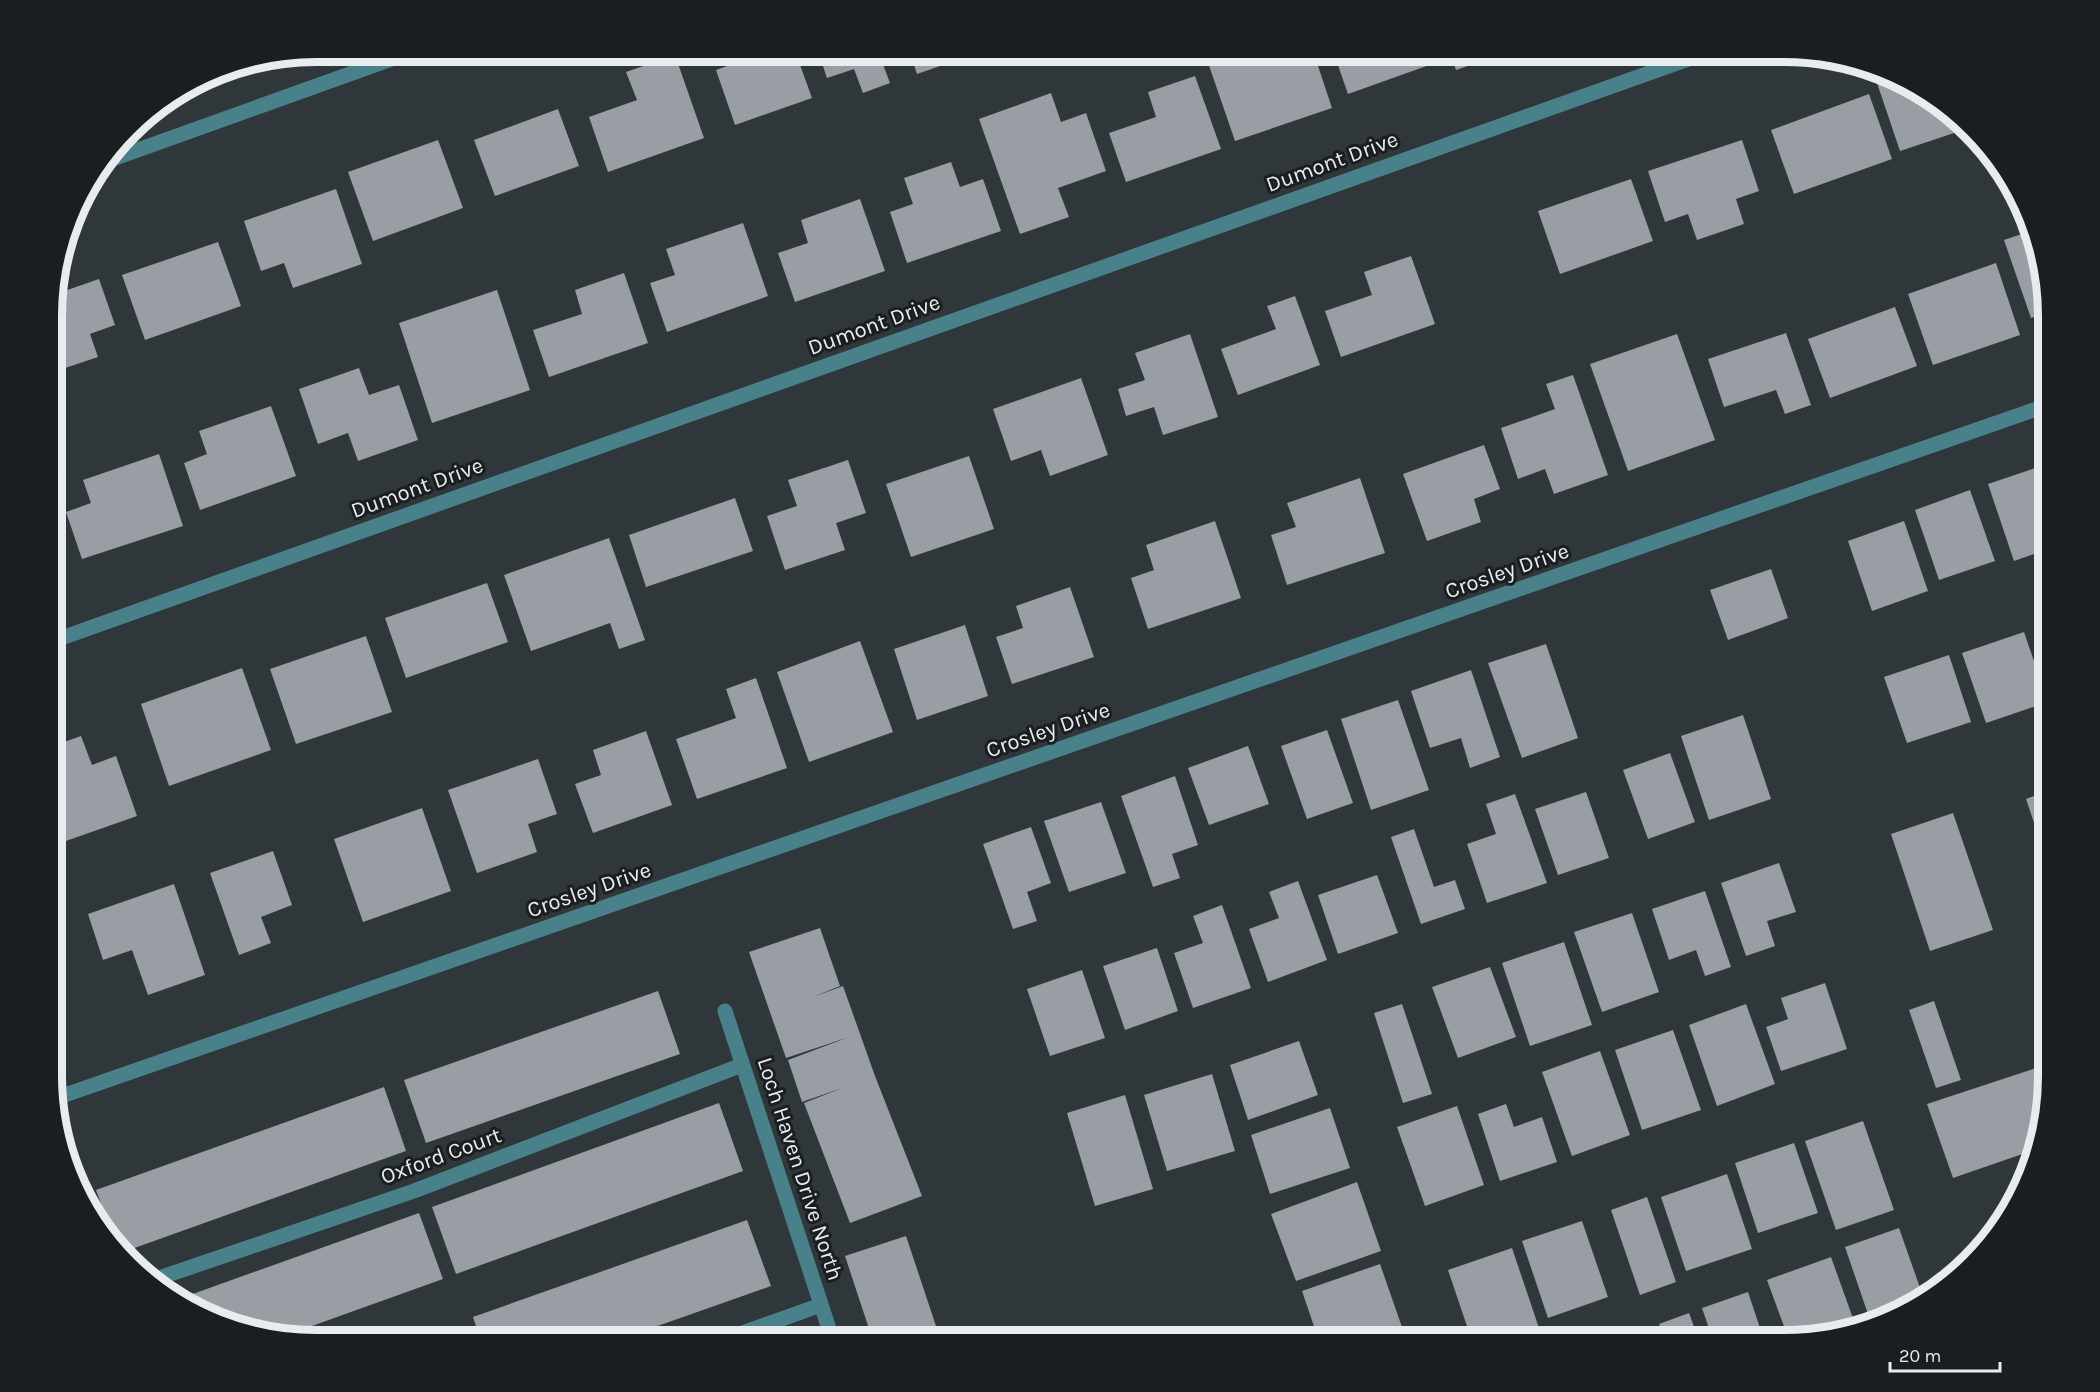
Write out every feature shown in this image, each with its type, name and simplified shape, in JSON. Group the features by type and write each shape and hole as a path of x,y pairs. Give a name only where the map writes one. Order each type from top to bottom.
{"street":[{"path":"118,156 383,62"},
{"name":"Dumont Drive","path":"62,638 1680,62"},
{"name":"Crosley Drive","path":"62,1096 2038,408"},
{"name":"Loch Haven Drive North","path":"725,1011 829,1330"},
{"name":"Oxford Court","path":"160,1277 414,1191 742,1065"},
{"path":"751,1330 821,1305"}],"building":[{"path":"655,62 677,62 704,138 608,172 589,117 637,100 626,72"},
{"path":"739,62 799,62 812,98 735,125 716,70"},
{"path":"822,62 882,62 890,83 863,93 854,69 827,78"},
{"path":"913,62 952,62 917,74"},
{"path":"1208,62 1317,62 1332,108 1235,141"},
{"path":"1337,62 1435,63 1348,94"},
{"path":"1453,62 1479,62 1456,70"},
{"path":"1195,76 1221,149 1126,182 1109,133 1156,117 1148,92"},
{"path":"1876,80 1897,88 1926,104 1959,131 1900,151"},
{"path":"1051,93 1061,122 1086,113 1106,171 1058,188 1069,217 1020,234 979,119"},
{"path":"1869,94 1892,159 1794,194 1771,130"},
{"path":"558,109 579,166 495,196 474,140"},
{"path":"438,140 463,208 373,241 348,172"},
{"path":"1742,140 1759,191 1736,199 1744,224 1697,240 1688,214 1665,222 1648,171"},
{"path":"951,162 960,187 983,179 1001,231 907,263 890,212 913,204 904,178"},
{"path":"1631,179 1653,241 1560,274 1538,211"},
{"path":"336,189 362,264 293,288 284,263 261,271 244,221"},
{"path":"860,199 885,271 795,302 778,253 808,243 801,220"},
{"path":"743,223 768,296 667,332 650,283 675,275 666,249"},
{"path":"2025,233 2034,266 2038,316 2031,318 2004,240"},
{"path":"218,242 241,306 145,340 122,275"},
{"path":"1411,256 1435,324 1341,357 1325,311 1372,295 1364,272"},
{"path":"1996,263 2020,335 1933,365 1908,294"},
{"path":"624,273 648,343 549,377 533,330 582,314 575,290"},
{"path":"99,279 115,325 90,334 98,357 62,369 62,299 63,292"},
{"path":"497,290 530,390 432,423 399,323"},
{"path":"1295,296 1320,365 1238,395 1221,349 1276,329 1267,306"},
{"path":"1895,307 1917,366 1830,398 1808,339"},
{"path":"1786,333 1811,405 1785,414 1776,390 1724,407 1708,359"},
{"path":"1190,334 1218,417 1163,435 1154,407 1126,416 1118,389 1145,380 1135,353"},
{"path":"1677,334 1715,440 1628,471 1590,364"},
{"path":"359,368 369,395 399,385 418,440 358,461 348,433 318,444 299,389"},
{"path":"1573,375 1608,475 1554,494 1545,469 1518,479 1501,428 1555,409 1546,384"},
{"path":"1081,378 1108,455 1050,476 1041,450 1011,461 993,409"},
{"path":"271,406 296,476 200,510 184,463 207,454 199,431"},
{"path":"1484,445 1500,489 1474,499 1481,522 1427,541 1403,474"},
{"path":"159,454 183,526 82,559 66,512 91,503 83,480"},
{"path":"969,456 994,529 911,557 886,484"},
{"path":"848,460 866,513 836,523 845,550 785,570 767,516 797,506 788,480"},
{"path":"2038,467 2038,553 2014,561 1988,484"},
{"path":"1360,478 1385,553 1287,585 1271,535 1296,527 1287,503"},
{"path":"1970,490 1995,561 1939,580 1915,510"},
{"path":"735,498 753,551 646,587 629,535"},
{"path":"1215,521 1241,598 1148,629 1131,578 1154,570 1146,545"},
{"path":"1904,521 1928,591 1872,611 1848,541"},
{"path":"609,538 645,640 619,649 610,623 531,651 504,575"},
{"path":"1771,569 1788,618 1728,640 1710,590"},
{"path":"487,583 508,642 406,678 385,618"},
{"path":"1070,587 1094,657 1012,684 996,637 1023,628 1016,606"},
{"path":"2038,613 2038,626 2034,614"},
{"path":"965,625 988,696 917,720 894,649"},
{"path":"2024,632 2038,673 2038,705 1986,723 1962,653"},
{"path":"366,636 392,712 296,744 270,669"},
{"path":"860,641 893,732 809,762 777,672"},
{"path":"1546,644 1578,738 1522,758 1488,663"},
{"path":"1949,655 1971,722 1907,743 1884,677"},
{"path":"242,668 271,750 169,786 141,704"},
{"path":"1471,670 1500,757 1470,768 1461,738 1430,748 1411,691"},
{"path":"756,678 787,768 697,799 676,739 736,718 726,689"},
{"path":"1398,700 1429,790 1371,810 1341,719"},
{"path":"1743,715 1771,799 1709,820 1681,736"},
{"path":"1327,730 1353,803 1307,819 1281,746"},
{"path":"646,731 672,805 593,833 575,784 601,775 593,750"},
{"path":"81,736 92,765 116,756 137,816 63,842 62,743"},
{"path":"1248,746 1269,804 1209,825 1188,768"},
{"path":"1670,753 1695,822 1648,839 1623,770"},
{"path":"538,759 557,814 528,824 537,852 477,873 448,790"},
{"path":"1175,776 1198,845 1172,854 1180,878 1153,887 1121,796"},
{"path":"1586,792 1609,858 1558,875 1535,809"},
{"path":"1515,794 1547,883 1487,903 1467,844 1496,834 1486,804"},
{"path":"2038,795 2038,834 2026,799"},
{"path":"1101,802 1126,873 1069,892 1044,821"},
{"path":"422,808 451,891 363,922 334,839"},
{"path":"1953,813 1993,930 1930,951 1891,834"},
{"path":"1031,827 1051,883 1027,892 1037,921 1013,929 983,844"},
{"path":"1414,829 1434,887 1455,880 1465,909 1421,924 1391,837"},
{"path":"273,851 292,905 261,917 271,943 239,955 210,873"},
{"path":"1779,863 1796,912 1767,921 1775,946 1746,956 1721,883"},
{"path":"1377,875 1398,933 1338,954 1318,895"},
{"path":"1298,881 1327,960 1268,982 1249,929 1279,918 1269,892"},
{"path":"174,884 205,975 148,995 132,950 103,960 88,914"},
{"path":"1705,891 1731,967 1705,976 1696,950 1669,960 1652,909"},
{"path":"1222,905 1251,988 1193,1008 1174,953 1203,943 1193,916"},
{"path":"1632,913 1659,992 1602,1012 1574,932"},
{"path":"820,928 840,986 813,997 843,986 922,1196 850,1223 804,1103 842,1088 802,1102 788,1060 849,1037 786,1058 749,952"},
{"path":"1564,942 1592,1025 1530,1046 1502,963"},
{"path":"1157,948 1178,1011 1125,1030 1103,966"},
{"path":"1490,967 1516,1037 1458,1058 1432,987"},
{"path":"1082,970 1105,1038 1050,1056 1027,989"},
{"path":"1825,983 1847,1049 1781,1071 1766,1027 1788,1019 1781,998"},
{"path":"658,991 680,1054 426,1143 404,1080"},
{"path":"1934,1001 1961,1080 1936,1088 1909,1010"},
{"path":"1402,1004 1432,1094 1403,1103 1374,1013"},
{"path":"1746,1004 1775,1084 1717,1106 1689,1025"},
{"path":"1673,1030 1701,1110 1642,1130 1615,1050"},
{"path":"1299,1041 1318,1095 1248,1120 1230,1065"},
{"path":"1600,1051 1630,1135 1572,1156 1542,1072"},
{"path":"2038,1067 2034,1126 2027,1153 1953,1178 1927,1104"},
{"path":"1212,1074 1235,1151 1167,1171 1144,1095"},
{"path":"384,1087 406,1151 130,1250 108,1224 96,1190"},
{"path":"1125,1095 1153,1189 1095,1206 1067,1113"},
{"path":"719,1103 743,1171 456,1274 432,1207"},
{"path":"1506,1104 1514,1127 1542,1117 1557,1162 1500,1181 1478,1114"},
{"path":"1457,1106 1484,1185 1425,1206 1397,1127"},
{"path":"1330,1108 1350,1168 1270,1194 1251,1135"},
{"path":"1863,1121 1894,1210 1836,1230 1805,1141"},
{"path":"1794,1143 1818,1213 1758,1233 1735,1163"},
{"path":"1727,1174 1752,1249 1686,1271 1661,1197"},
{"path":"1357,1182 1381,1251 1296,1281 1271,1214"},
{"path":"1647,1197 1676,1282 1640,1295 1611,1210"},
{"path":"419,1213 443,1279 301,1330 250,1322 218,1311 188,1296"},
{"path":"747,1220 771,1286 646,1330 477,1330 473,1317"},
{"path":"1582,1221 1608,1297 1548,1318 1522,1241"},
{"path":"1899,1228 1921,1291 1869,1316 1845,1247"},
{"path":"906,1236 937,1330 869,1330 845,1256"},
{"path":"1512,1248 1540,1330 1468,1330 1448,1270"},
{"path":"1831,1257 1854,1321 1834,1326 1785,1330 1767,1280"},
{"path":"1380,1264 1403,1330 1315,1330 1302,1291"},
{"path":"1748,1292 1761,1330 1710,1330 1702,1308"},
{"path":"1689,1313 1695,1330 1661,1330 1659,1324"},
{"path":"464,1326 465,1330 453,1330"}]}
